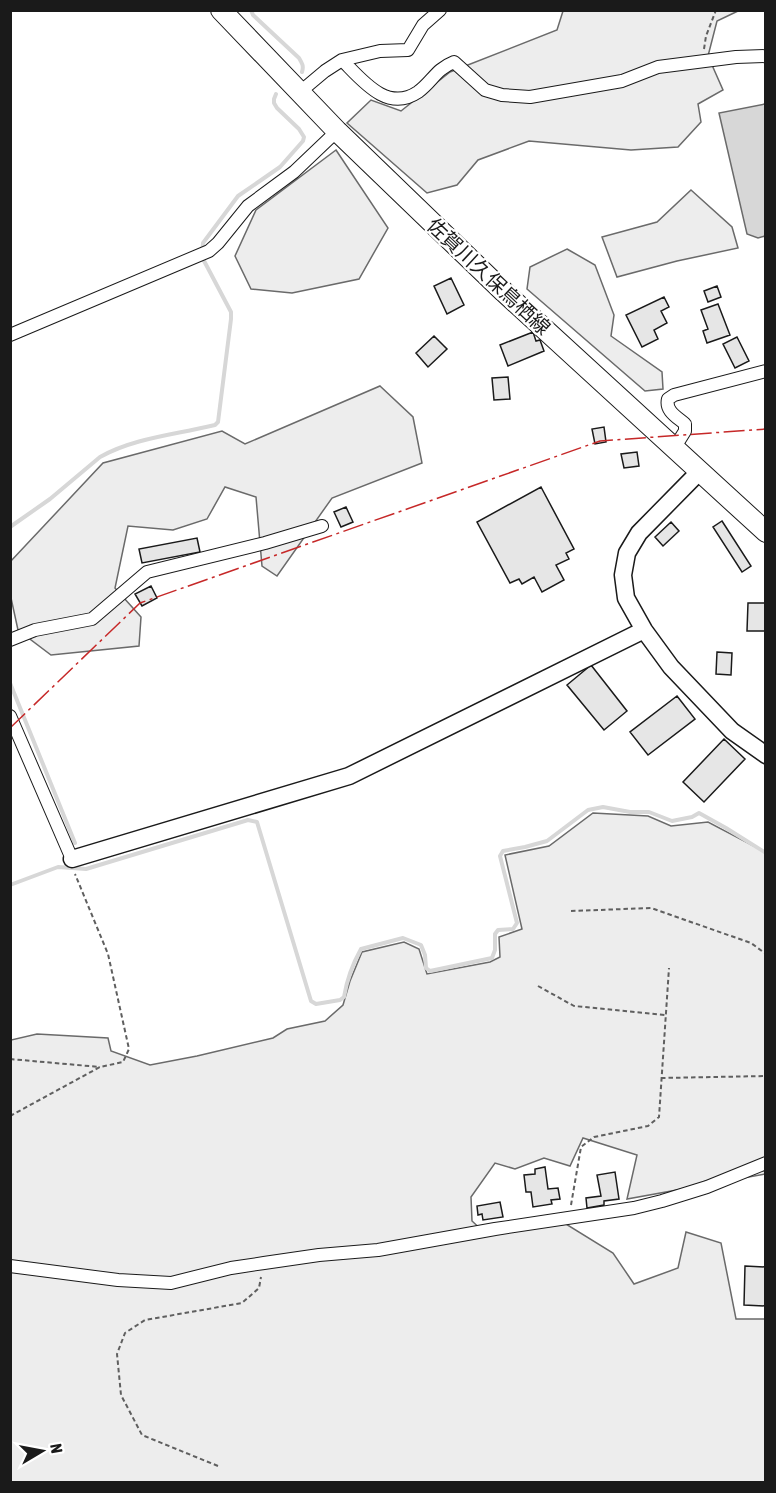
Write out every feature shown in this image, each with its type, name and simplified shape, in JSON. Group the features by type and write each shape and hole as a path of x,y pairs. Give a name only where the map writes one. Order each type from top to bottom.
{"main road":[{"name":"佐賀川久保鳥栖線","path":"221,10 337,131 504,292 765,532"}],"street":[{"path":"300,93 325,71 342,60 381,51 408,50 423,25 440,10"},
{"path":"342,60 375,92 395,99 407,98 418,92 443,67 454,62 485,90 502,96 530,97 622,81 658,67 703,60 765,56"},
{"path":"10,335 209,251 248,206 294,172 337,131"},
{"path":"675,447 685,431 685,424 669,410 668,399 675,395 765,371"},
{"path":"700,471 639,533 627,553 623,575 626,598 644,630 671,667 732,731 765,755"},
{"path":"10,640 35,630 92,619 147,572 265,543 322,526"},
{"path":"10,716 16,744 72,859 349,776 644,630"},
{"path":"10,1266 118,1280 171,1283 213,1272 264,1263 378,1250 568,1217 634,1208 707,1187 765,1163"}],"path":[{"path":"703,60 706,36 716,10"},
{"path":"10,1116 100,1067 123,1062 129,1050 108,954 75,877"},
{"path":"571,911 651,908 751,943 765,954"},
{"path":"568,1217 581,1148 594,1137 648,1126 659,1117 669,968"},
{"path":"538,986 574,1006 665,1015"},
{"path":"10,1059 100,1067"},
{"path":"661,1078 765,1076"},
{"path":"218,1466 142,1435 121,1395 117,1354 125,1333 145,1320 242,1303 260,1288 264,1263"}],"shaded area":[{"path":"563,11 738,11 717,21 708,56 723,90 698,104 701,122 678,147 631,150 529,141 478,160 457,185 427,193 347,123 371,100 401,111 450,72 557,30"},
{"path":"765,104 765,236 758,238 747,234 719,113"},
{"path":"336,150 388,228 359,279 292,293 251,289 235,256 256,210"},
{"path":"691,190 732,227 738,248 617,277 602,237 657,222"},
{"path":"567,249 595,265 614,315 611,336 662,372 663,389 645,391 527,289 530,267"},
{"path":"380,386 413,417 422,463 332,498 277,576 262,566 256,497 225,487 207,519 173,530 128,526 115,588 141,617 139,646 51,655 18,630 11,598 10,562 103,463 222,431 245,444"},
{"path":"593,813 648,816 671,826 708,822 765,852 765,1174 627,1199 637,1155 583,1138 570,1166 544,1158 515,1169 495,1163 471,1197 472,1221 486,1234 566,1224 613,1253 634,1284 678,1268 686,1232 721,1243 736,1319 765,1319 765,1482 11,1482 11,1040 37,1034 108,1038 111,1051 150,1065 273,1038 287,1029 325,1021 343,1005 362,952 404,942 419,949 427,974 490,962 500,957 499,937 522,929 505,855 549,846"}],"building":[{"path":"451,278 464,305 447,314 434,286"},
{"path":"717,286 721,297 708,302 704,291"},
{"path":"664,297 669,307 661,311 667,323 654,330 658,339 642,347 626,315"},
{"path":"718,304 730,335 707,343 703,331 708,329 701,310"},
{"path":"533,332 536,341 540,340 544,351 508,366 500,345"},
{"path":"434,336 447,349 428,367 416,353"},
{"path":"737,337 749,361 735,368 723,344"},
{"path":"508,377 510,399 494,400 492,378"},
{"path":"604,427 606,442 595,444 592,429"},
{"path":"637,452 639,466 624,468 621,454"},
{"path":"541,487 574,549 566,553 569,559 556,565 564,580 542,592 534,577 522,584 519,579 510,583 477,522"},
{"path":"346,507 353,522 341,527 334,512"},
{"path":"722,521 751,566 742,572 713,527"},
{"path":"671,522 679,531 663,546 655,537"},
{"path":"197,538 200,552 142,563 139,549"},
{"path":"151,586 157,598 142,606 135,594"},
{"path":"748,603 766,603 766,631 747,631"},
{"path":"717,652 732,653 731,675 716,674"},
{"path":"591,665 627,711 604,730 567,685"},
{"path":"677,696 695,719 648,755 630,732"},
{"path":"724,739 745,759 704,802 683,782"},
{"path":"545,1167 548,1189 558,1188 560,1199 551,1200 552,1204 533,1207 531,1192 526,1192 524,1175 535,1174 535,1169"},
{"path":"615,1172 619,1199 604,1201 604,1205 587,1208 586,1198 601,1196 597,1175"},
{"path":"500,1202 503,1217 483,1220 482,1214 478,1215 477,1206"},
{"path":"745,1266 766,1267 766,1306 744,1305"}],"waterway":[{"path":"251,10 253,15 299,58 303,68 302,72"},
{"path":"10,527 50,499 100,457 138,442 215,425 218,422 231,312 202,257 203,243 238,196 280,167 303,141 304,137 299,129 274,103 276,94"},
{"path":"10,683 75,843"},
{"path":"10,885 58,867 86,869 248,820 257,822 311,1001 316,1004 340,1000 344,997 350,972 361,949 403,938 421,945 426,968 430,971 492,958 495,950 495,934 498,930 513,929 517,923 500,856 503,851 547,841 588,810 603,807 630,812 649,812 672,821 692,817 699,813 766,853"}],"power":[{"path":"10,728 140,603 600,441 766,429"}]}
